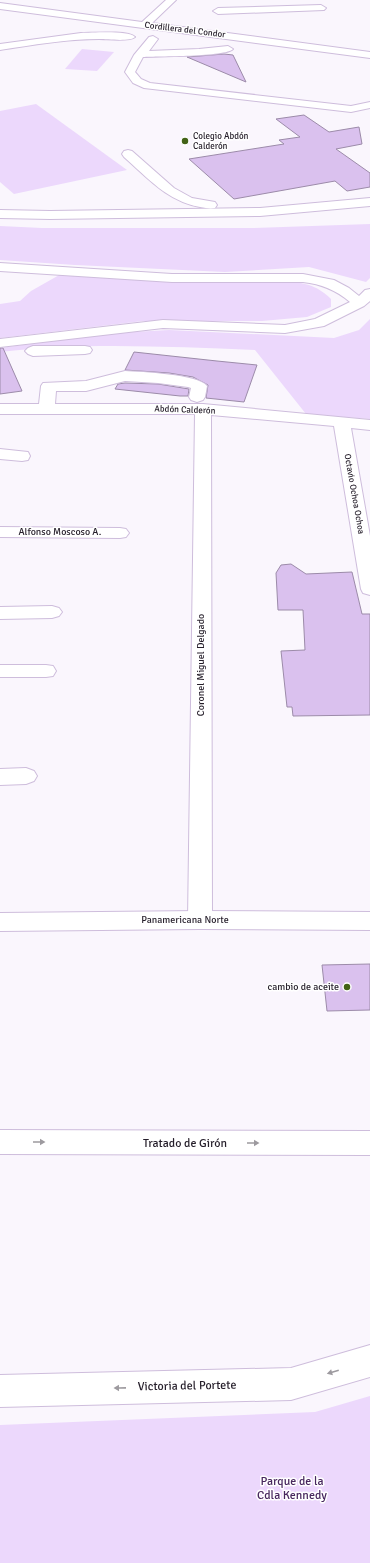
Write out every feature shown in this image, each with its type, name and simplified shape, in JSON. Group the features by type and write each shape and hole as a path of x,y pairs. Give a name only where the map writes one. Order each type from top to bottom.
{"street":[{"path":"144,25 171,0"},
{"path":"196,32 232,0"},
{"path":"46,12 59,4"},
{"name":"Cordillera del Condor","path":"0,6 370,55"},
{"path":"213,16 321,8"},
{"path":"0,47 99,35 157,40 141,54 130,72 137,81 148,86 351,108 370,104"},
{"path":"141,54 232,50 244,38"},
{"path":"176,42 232,50"},
{"path":"128,154 170,191 188,201 260,212"},
{"path":"0,214 50,215 260,212 370,202"},
{"path":"0,267 172,278 312,278 334,284 347,292 359,303"},
{"path":"0,278 70,271"},
{"path":"0,343 164,324 285,329 319,323 359,303 370,293"},
{"path":"0,354 53,350 85,350"},
{"path":"47,408 50,386 86,386 124,376 158,378 192,383 199,386 200,403"},
{"name":"Abdón Calderón","path":"0,409 200,403 342,423 370,425"},
{"name":"Coronel Miguel Delgado","path":"200,403 200,920"},
{"name":"Octavio Ochoa Ochoa","path":"342,423 370,589"},
{"path":"0,454 22,456"},
{"name":"Alfonso Moscoso A.","path":"0,532 120,533"},
{"path":"0,612 52,612"},
{"path":"0,671 46,672"},
{"path":"0,777 26,776"},
{"name":"Panamericana Norte","path":"0,922 200,920 370,921"},
{"name":"Tratado de Girón","path":"0,1142 370,1143"},
{"name":"Victoria del Portete","path":"0,1390 291,1384 370,1361"}],"green space":[{"path":"82,49 114,52 97,71 65,69"},
{"path":"36,104 127,170 14,194 0,182 0,111"},
{"path":"370,224 370,278 366,282 309,267 225,272 0,260 0,226 42,228 253,228"},
{"path":"61,274 283,280 303,283 320,290 331,299 331,307 307,317 262,321 143,321 0,338 0,304 20,301 31,291"},
{"path":"370,319 370,419 306,414 255,350 95,346 0,352 0,348 115,333 169,330 334,338 359,330"},
{"name":"Parque de la Cdla Kennedy","path":"370,1396 370,1563 0,1563 0,1425 315,1412"}],"building":[{"path":"224,54 233,55 246,82 187,57"},
{"path":"304,115 329,132 359,127 362,144 336,149 370,173 370,187 347,191 335,181 234,199 189,159 284,144 279,140 300,137 276,119"},
{"path":"0,348 3,348 22,391 0,394"},
{"path":"134,352 257,365 244,402 206,398 208,385 193,377 169,373 125,370"},
{"path":"118,384 158,384 189,389 188,396 115,389"},
{"path":"291,564 306,574 352,572 362,614 370,614 370,715 293,716 292,707 287,707 281,651 305,650 303,610 278,610 276,573 281,565"},
{"name":"cambio de aceite","path":"370,964 370,1010 327,1011 322,965"}],"place":[{"name":"Colegio Abdón Calderón","path":"185,141"},
{"name":"cambio de aceite","path":"347,987"}]}
